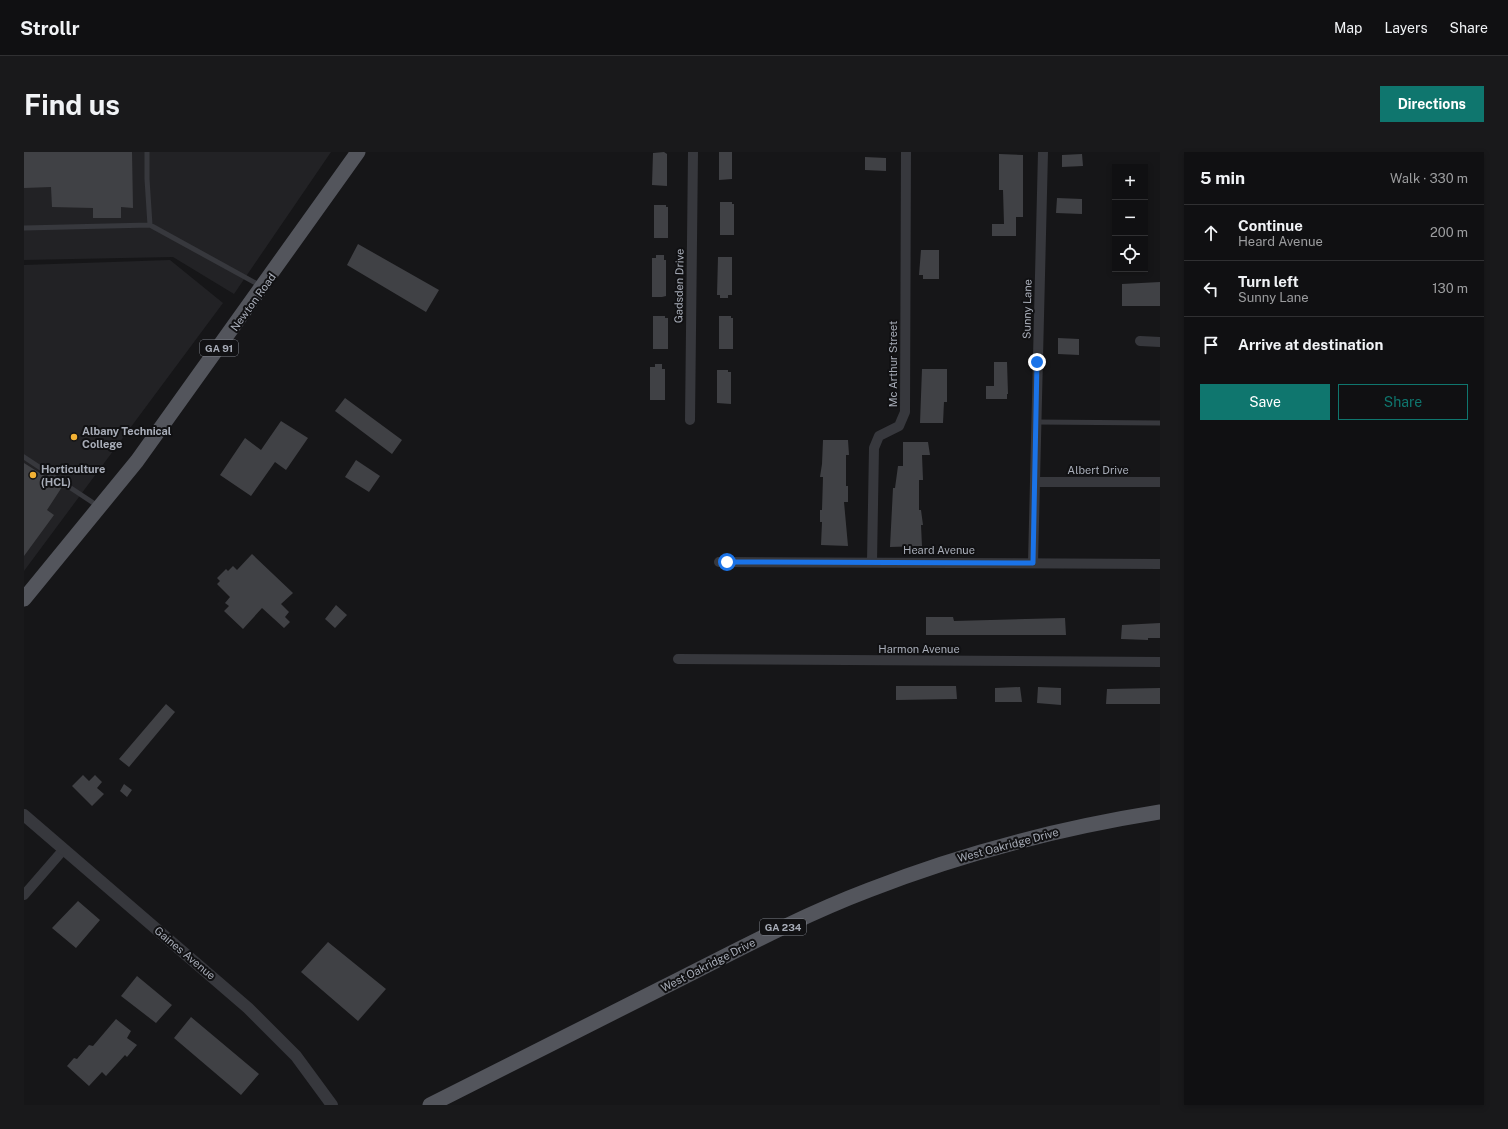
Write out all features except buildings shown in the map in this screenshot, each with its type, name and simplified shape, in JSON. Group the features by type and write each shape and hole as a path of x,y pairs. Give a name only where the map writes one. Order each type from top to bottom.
{"main road":[{"name":"Newton Road","path":"24,598 137,461 358,152"},
{"name":"West Oakridge Drive","path":"430,1105 765,936 867,890 940,864 1012,843 1089,825 1160,812"}],"street":[{"name":"Gadsden Drive","path":"690,420 693,152"},
{"name":"Mc Arthur Street","path":"872,562 874,448 879,436 899,426 905,412 906,152"},
{"name":"Sunny Lane","path":"1033,563 1042,152"},
{"path":"1140,341 1160,342"},
{"name":"Albert Drive","path":"1035,482 1160,482"},
{"name":"Heard Avenue","path":"718,562 1160,564"},
{"name":"Harmon Avenue","path":"678,659 1160,662"},
{"name":"Gaines Avenue","path":"24,815 248,1008 296,1056 332,1105"},
{"path":"24,895 64,850"}],"lane":[{"path":"147,152 150,225"},
{"path":"24,228 150,225 262,287"},
{"path":"1036,422 1160,423"},
{"path":"24,456 100,507"}],"shaded area":[{"path":"24,152 331,152 234,294 173,257 24,260"},
{"name":"Albany Technical College","path":"170,260 223,303 24,571 24,265"}],"place":[{"name":"Albany Technical College","path":"74,437"},
{"name":"Horticulture (HCL)","path":"33,475"}],"route":[{"path":"727,562 1033,563 1037,362"}]}
